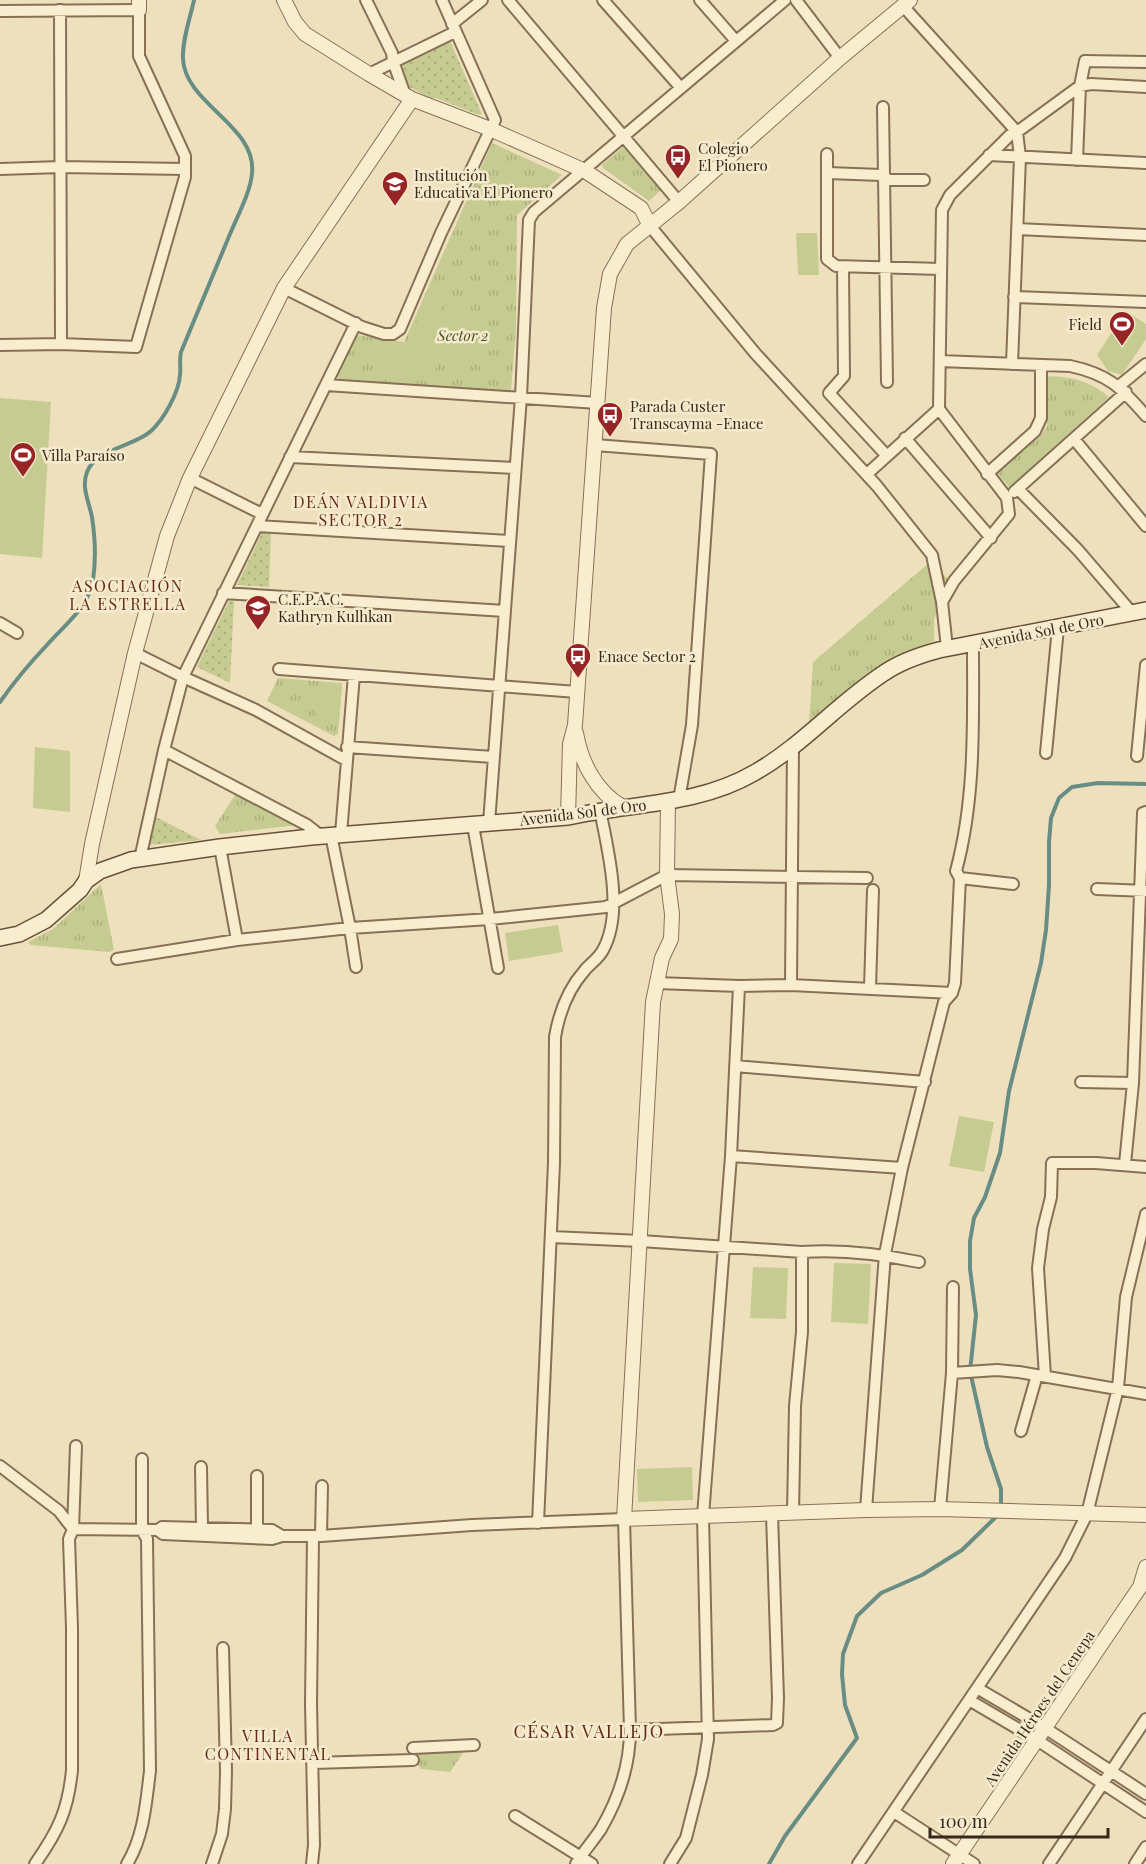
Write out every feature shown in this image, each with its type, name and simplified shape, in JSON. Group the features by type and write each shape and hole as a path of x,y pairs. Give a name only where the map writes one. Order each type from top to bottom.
{"main road":[{"name":"Avenida Sol de Oro","path":"0,938 19,934 46,920 80,890 86,881 100,871 131,860 220,847 331,835 568,817 600,810 674,801 714,792 734,784 774,761 885,672 916,657 947,648 1139,612"}],"street":[{"path":"284,0 295,22 305,34 369,74 409,97 490,129 585,171 641,208 650,226 755,352 867,474 932,555 942,602 947,648"},
{"path":"366,0 392,53 393,61 409,97"},
{"path":"284,288 362,327 384,334 393,334 400,329 441,233 495,120 442,0"},
{"path":"369,74 454,28 482,0"},
{"path":"508,0 679,202"},
{"path":"603,0 681,88"},
{"path":"700,0 736,41"},
{"path":"489,823 520,397 529,220 534,212 785,0"},
{"path":"796,0 840,58"},
{"path":"568,817 570,744 575,725 604,308 607,284 614,267 627,244 679,202 840,58 906,3 1017,132 1020,157 1012,364"},
{"path":"0,11 139,5 139,56 184,156 185,169 185,177 136,347 62,344 0,345"},
{"path":"60,10 62,344"},
{"path":"1077,160 1080,86 1085,61 1146,62"},
{"path":"942,602 954,581 1009,514 1007,498 939,409 942,210 950,195 1010,135 1080,86 1091,84 1146,87"},
{"path":"86,881 92,844 135,653 167,536 190,478 284,288 409,97"},
{"path":"883,107 887,382"},
{"path":"827,154 827,259 836,267 942,269"},
{"path":"989,155 1146,163"},
{"path":"0,169 61,167 185,169"},
{"path":"828,173 885,176 889,180 924,180"},
{"path":"1017,229 1146,235"},
{"path":"843,267 844,376 829,393 887,456"},
{"path":"1014,297 1146,302"},
{"path":"140,859 183,677 356,323"},
{"path":"940,361 1070,366 1089,370 1122,389 1146,416"},
{"path":"1007,498 1074,439 1146,364"},
{"path":"987,474 1035,431 1041,418 1041,365"},
{"path":"326,385 598,403"},
{"path":"867,474 939,409"},
{"path":"905,438 991,538"},
{"path":"1074,439 1146,526"},
{"path":"578,1860 600,1830 621,1788 628,1763 630,1730 624,1519 652,1002 662,958 671,939 672,914 667,875 674,801 692,725 711,453 595,445"},
{"path":"290,457 515,468"},
{"path":"190,478 262,514"},
{"path":"1018,489 1139,612"},
{"path":"256,526 509,540"},
{"path":"223,593 505,610"},
{"path":"0,623 17,633"},
{"path":"1046,753 1058,628"},
{"path":"866,1510 885,1254 902,1168 944,1002 952,993 955,983 960,878 956,871 967,817 973,732 973,644"},
{"path":"135,653 256,710 346,760"},
{"path":"1137,756 1146,665"},
{"path":"279,669 577,692"},
{"path":"354,675 346,760 331,835 356,967"},
{"path":"575,725 587,769 606,795 623,807"},
{"path":"347,747 493,757"},
{"path":"791,985 793,747"},
{"path":"164,750 307,825 331,835"},
{"path":"538,1522 552,1237 555,1037 558,1018 567,996 583,972 603,951 611,926 615,903 600,810"},
{"path":"1125,1164 1132,1083 1142,891 1143,813 1146,812"},
{"path":"473,825 498,968"},
{"path":"220,847 237,940"},
{"path":"117,959 237,940 350,928 490,920 606,907 667,875 867,878"},
{"path":"960,878 1013,884"},
{"path":"1097,889 1142,891"},
{"path":"870,988 873,891"},
{"path":"657,983 791,985 952,993"},
{"path":"670,1864 686,1838 705,1757 708,1728 703,1516 731,1156 739,986"},
{"path":"735,1066 925,1082"},
{"path":"1082,1082 1132,1083"},
{"path":"731,1156 902,1168"},
{"path":"1021,1431 1041,1375 1038,1268 1043,1229 1051,1197 1052,1163 1125,1164 1146,1167"},
{"path":"858,1864 1065,1558 1087,1514 1118,1388 1126,1297 1146,1214"},
{"path":"552,1237 802,1252 885,1254 919,1262"},
{"path":"793,1513 795,1406 802,1332 802,1252"},
{"path":"940,1509 952,1373 953,1287"},
{"path":"952,1373 997,1370 1041,1375 1146,1394"},
{"path":"35,1864 54,1837 70,1791 72,1628 69,1539 72,1529 76,1446"},
{"path":"127,1864 139,1837 150,1771 147,1539 142,1530 142,1459"},
{"path":"0,1466 59,1511 72,1529"},
{"path":"201,1467 202,1527"},
{"path":"257,1476 257,1530"},
{"path":"312,1864 311,1704 317,1536 322,1486"},
{"path":"158,1530 163,1534 272,1539 282,1536 317,1536 472,1525 866,1510 955,1509 1146,1515"},
{"path":"630,1730 777,1723 772,1514"},
{"path":"72,1529 158,1530 162,1527 202,1527 272,1530 282,1536"},
{"name":"Avenida Héroes del Cenepa","path":"956,1859 1140,1587 1146,1567"},
{"path":"212,1864 222,1834 225,1809 223,1648"},
{"path":"977,1688 1041,1734 1103,1784 1146,1812"},
{"path":"969,1700 1111,1771 1146,1794"},
{"path":"1049,1864 1146,1719"},
{"path":"413,1748 474,1746"},
{"path":"313,1763 413,1760"},
{"path":"894,1812 956,1859 975,1864"},
{"path":"515,1816 578,1860 592,1864"},
{"path":"1135,1864 1146,1847"}],"green space":[{"path":"450,41 482,114 479,115 436,98 429,98 408,86 401,68 403,63"},
{"name":"Sector 2","path":"492,143 562,175 517,215 516,329 511,391 339,379 337,376 357,335 404,342"},
{"path":"623,147 661,190 649,201 603,168 602,165"},
{"path":"796,233 817,233 819,275 798,275"},
{"path":"432,290 446,296 427,338 413,331"},
{"name":"Field","path":"1126,311 1146,324 1146,339 1122,375 1108,371 1097,355"},
{"path":"446,314 469,318 463,363 440,359"},
{"path":"376,341 437,345 435,381 374,377"},
{"path":"1046,376 1080,380 1109,397 1009,487 997,473 1041,435 1047,426"},
{"name":"Villa Paraíso","path":"0,398 51,402 42,558 0,554"},
{"path":"262,533 271,533 269,587 237,585"},
{"path":"930,562 950,581 934,619 934,641 884,662 809,722 813,662"},
{"path":"229,601 234,601 230,683 197,667"},
{"path":"278,678 342,683 338,734 334,736 267,701"},
{"path":"319,685 342,686 339,723 316,721"},
{"path":"35,747 70,751 70,812 33,808"},
{"path":"237,792 297,825 220,834 215,826"},
{"path":"156,817 201,840 149,845"},
{"path":"101,884 114,950 109,952 31,945 28,942 53,929"},
{"path":"558,925 563,952 509,961 505,933"},
{"path":"959,1116 994,1122 984,1172 949,1166"},
{"path":"834,1263 871,1264 868,1324 831,1322"},
{"path":"753,1267 788,1268 786,1319 750,1318"},
{"path":"692,1467 693,1500 638,1502 637,1469"},
{"path":"465,1750 450,1772 421,1769 418,1765 417,1751"}],"waterway":[{"path":"0,702 86,600 93,580 95,557 92,517 85,489 87,472 99,458 151,431 170,405 179,382 181,352 249,188 252,173 251,156 244,142 195,89 187,75 183,52 194,0"},
{"path":"1001,1508 1001,1489 987,1447 970,1371 976,1315 970,1269 970,1241 974,1218 985,1197 1000,1153 1009,1091 1041,963 1046,930 1051,818 1059,798 1072,787 1098,783 1146,784"},
{"path":"769,1864 785,1836 857,1738 845,1705 842,1674 843,1654 857,1616 881,1593 922,1575 962,1550 999,1514"}],"place":[{"name":"Colegio El Pionero","path":"678,180"},
{"name":"Institución Educativa El Pionero","path":"395,207"},
{"name":"Field","path":"1122,347"},
{"name":"Parada Custer Transcayma -Enace","path":"610,438"},
{"name":"Villa Paraíso","path":"23,478"},
{"name":"C.E.P.A.C. Kathryn Kulhkan","path":"258,631"},
{"name":"Enace Sector 2","path":"578,679"}],"district":[{"name":"DEÁN VALDIVIA SECTOR 2","path":"361,510"},
{"name":"ASOCIACIÓN LA ESTRELLA","path":"128,594"},
{"name":"CÉSAR VALLEJO","path":"589,1731"},
{"name":"VILLA CONTINENTAL","path":"268,1744"}]}
